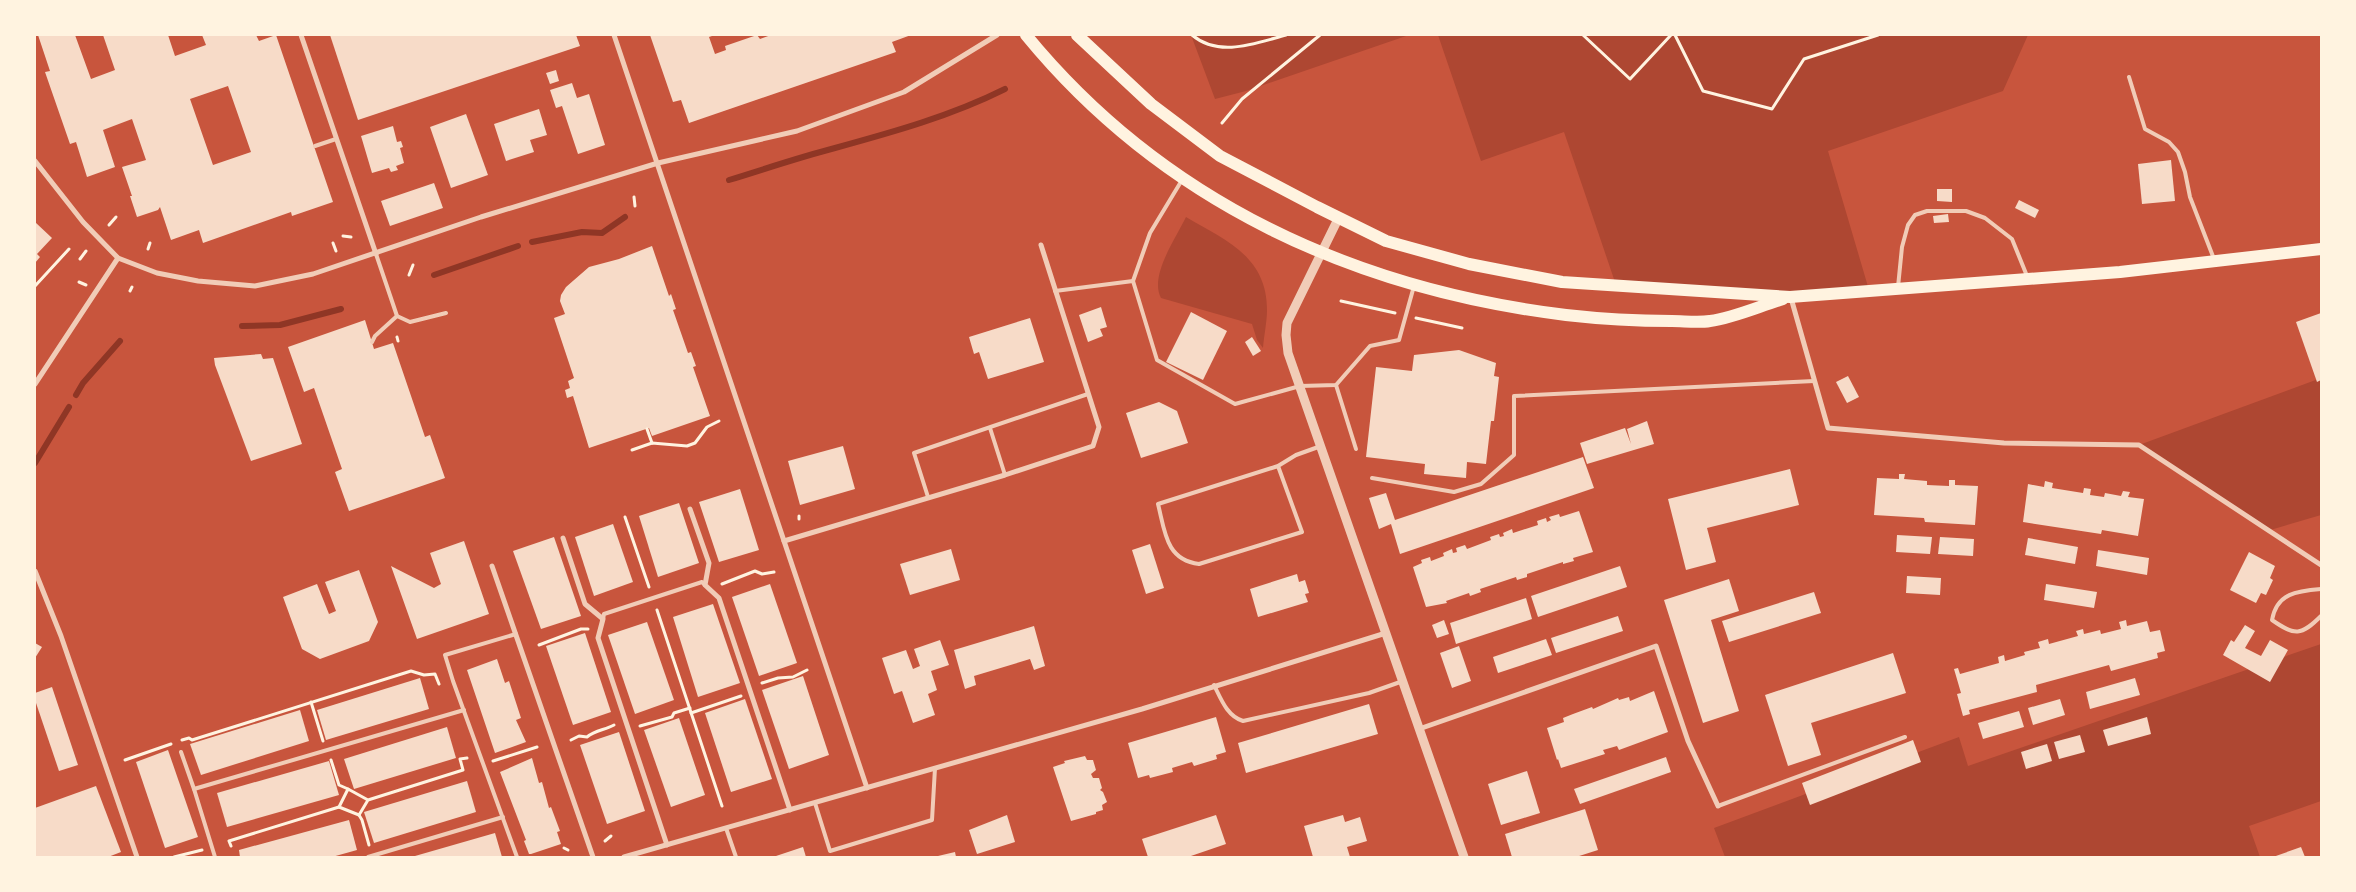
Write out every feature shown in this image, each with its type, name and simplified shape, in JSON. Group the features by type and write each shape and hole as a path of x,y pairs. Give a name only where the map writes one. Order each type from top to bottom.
{"main road":[{"path":"1026,35 1065,81 1121,134 1183,178 1250,219 1322,254 1414,285 1455,296 1540,311 1618,321 1710,321 1790,297"},
{"path":"1077,35 1111,69 1151,104 1220,156 1386,241 1469,264 1562,282 1790,297 1898,287 2120,272 2321,249"}],"street":[{"path":"302,35 376,254"},
{"path":"614,35 867,788"},
{"path":"36,164 83,222 118,258 157,273 182,278 255,286 314,274 481,217 658,163 797,131 904,92 997,35"},
{"path":"1339,217 1288,323 1286,335 1288,353 1464,857"},
{"path":"784,541 1005,475 1094,446 1099,427 1041,245"},
{"path":"35,384 118,258"},
{"path":"1790,297 1828,428 2004,443 2139,446 2321,565"},
{"path":"690,509 710,563 704,585 719,598 790,810"},
{"path":"563,538 584,604 603,619 598,638 667,845"},
{"path":"492,566 593,857"},
{"path":"35,572 61,636 137,857"},
{"path":"624,857 1142,709 1386,632"},
{"path":"1419,729 1656,646 1688,741 1718,806"}],"lane":[{"path":"2129,77 2145,129 2168,142 2178,152 2185,172 2190,197 2214,261"},
{"path":"315,146 336,139"},
{"path":"1183,178 1150,233 1133,281 1157,360 1235,404 1300,386 1336,385 1370,346 1399,340 1414,285"},
{"path":"1898,287 1902,247 1908,224 1915,215 1927,211 1966,211 1985,218 2012,239 2028,278"},
{"path":"376,254 398,316 410,322 446,313"},
{"path":"1055,291 1133,281"},
{"path":"372,342 375,336 398,316"},
{"path":"1372,478 1454,492 1481,484 1514,455 1514,396 1814,381"},
{"path":"1336,385 1356,449"},
{"path":"928,497 914,453 1088,394"},
{"path":"990,428 1005,475"},
{"path":"1278,466 1302,532 1199,564 1187,563 1176,555 1167,540 1158,504 1278,466 1296,455 1321,446"},
{"path":"603,619 604,614 702,582 704,585"},
{"path":"2321,589 2304,590 2285,596 2274,610 2272,620 2289,632 2295,632 2309,628 2321,616"},
{"path":"516,634 445,655 518,857"},
{"path":"1214,685 1225,706 1237,719 1243,721 1369,693 1403,682"},
{"path":"194,789 464,710"},
{"path":"1718,806 1905,737"},
{"path":"181,752 215,857"},
{"path":"815,803 830,851 932,820 935,768"},
{"path":"368,857 503,817"},
{"path":"726,828 736,857"}],"path":[{"path":"1192,35 1218,48 1246,46 1286,35"},
{"path":"1222,122 1242,99 1320,35"},
{"path":"1582,35 1630,79 1671,35"},
{"path":"1676,35 1703,91 1772,109 1804,59 1878,35"},
{"path":"634,197 634,206"},
{"path":"110,225 116,217"},
{"path":"343,236 351,237"},
{"path":"148,249 150,243"},
{"path":"333,243 336,251"},
{"path":"35,286 69,249"},
{"path":"80,259 86,251"},
{"path":"409,275 413,265"},
{"path":"79,282 87,286"},
{"path":"130,291 132,287"},
{"path":"632,450 652,444 687,446 695,443 707,427 719,421"},
{"path":"647,429 652,444"},
{"path":"625,517 650,590"},
{"path":"719,586 755,571 762,574 774,572"},
{"path":"656,607 722,806"},
{"path":"539,645 581,629 590,630"},
{"path":"762,683 778,678 793,677 807,670"},
{"path":"125,760 189,738 192,740 411,671 424,675 435,674 440,686"},
{"path":"691,713 742,696"},
{"path":"311,702 324,744"},
{"path":"637,727 672,717 674,713 690,708"},
{"path":"571,740 580,736 587,737 592,733 608,729 618,723"},
{"path":"492,761 537,747"},
{"path":"359,815 368,800 463,770 460,760 467,758"},
{"path":"331,760 339,785 368,800"},
{"path":"339,807 348,790"},
{"path":"231,846 229,841 339,807 359,815 370,848"},
{"path":"605,841 611,836"},
{"path":"174,857 202,850"}],"shaded area":[{"path":"1191,35 1409,35 1246,91 1215,99"},
{"path":"1438,35 2028,35 2003,91 1828,151 1869,290 1790,297 1616,285 1564,132 1481,161"},
{"path":"1186,217 1229,242 1252,263 1260,276 1265,291 1267,310 1263,348 1257,340 1252,324 1161,298 1158,289 1158,279 1161,268"},
{"path":"2321,378 2321,515 2267,531 2139,445"},
{"path":"2321,644 2321,801 2249,826 2260,857 1725,857 1714,828 1959,737 1968,766"}],"building":[{"path":"38,35 75,35 91,79 115,70 103,35 168,35 175,56 206,45 202,35 256,35 259,41 276,35 333,202 292,216 291,212 203,243 199,230 171,240 160,207 158,210 137,217 130,196 132,196 122,167 146,160 132,119 103,130 115,167 87,177 76,142 70,144 45,72 50,71","holes":["228,86 251,152 213,165 190,99"]},
{"path":"330,35 576,35 580,46 358,120"},
{"path":"650,35 715,35 709,37 715,54 726,50 725,46 757,35 760,39 771,35 911,35 892,42 896,52 689,123 681,100 673,102"},
{"path":"556,70 559,81 550,84 546,73"},
{"path":"572,83 577,98 589,94 605,145 578,154 562,106 556,108 550,90"},
{"path":"539,109 547,135 530,140 534,152 506,161 494,124"},
{"path":"466,114 488,175 451,188 430,127"},
{"path":"393,126 397,142 401,141 403,147 400,148 404,163 396,166 398,170 391,172 389,168 372,173 361,136"},
{"path":"2171,160 2175,201 2142,204 2138,164"},
{"path":"434,183 443,208 390,226 381,201"},
{"path":"1937,189 1952,189 1952,202 1937,201"},
{"path":"2019,200 2039,210 2035,218 2015,208"},
{"path":"1948,214 1949,222 1934,223 1933,216"},
{"path":"35,222 52,238 37,254 40,257 35,263"},
{"path":"652,246 669,296 671,294 676,309 673,310 688,353 691,352 696,366 693,367 710,416 652,436 649,428 589,448 573,396 567,398 565,390 570,388 568,381 574,378 554,318 565,314 560,301 561,295 566,287 589,267 619,259"},
{"path":"1101,307 1107,327 1100,329 1103,336 1088,342 1079,315"},
{"path":"1191,312 1227,331 1203,380 1166,362"},
{"path":"2321,313 2321,380 2317,382 2296,322"},
{"path":"1030,318 1044,362 988,379 979,352 974,354 969,337"},
{"path":"365,320 374,349 393,343 425,437 430,435 445,478 349,511 335,472 342,469 314,388 304,392 288,347"},
{"path":"1252,337 1261,351 1253,356 1245,342"},
{"path":"1459,350 1496,363 1494,376 1499,377 1494,421 1491,421 1486,464 1467,462 1466,478 1424,474 1425,464 1366,457 1376,367 1412,371 1414,355"},
{"path":"261,354 263,359 273,358 302,444 251,461 214,358"},
{"path":"1848,376 1859,397 1847,403 1836,382"},
{"path":"1159,402 1177,411 1188,443 1141,458 1126,413"},
{"path":"1647,421 1654,444 1587,464 1580,443 1625,428 1631,444 1627,429"},
{"path":"843,446 855,489 800,505 788,461"},
{"path":"1583,457 1594,488 1400,554 1391,524 1379,529 1369,498 1386,493 1395,520"},
{"path":"1790,469 1799,505 1707,528 1716,562 1686,570 1668,499"},
{"path":"1899,474 1905,474 1904,479 1927,481 1927,485 1949,486 1949,480 1955,480 1955,485 1978,486 1975,525 1925,522 1924,518 1874,515 1877,478 1899,479"},
{"path":"2045,481 2053,483 2052,488 2083,493 2084,488 2091,489 2090,495 2104,497 2105,493 2121,496 2123,491 2130,492 2128,497 2144,499 2138,536 2102,530 2101,534 2023,522 2028,484 2044,487"},
{"path":"740,489 759,550 719,562 699,502"},
{"path":"679,503 699,563 658,577 639,516"},
{"path":"1579,511 1593,552 1573,558 1574,561 1563,564 1563,562 1527,574 1527,577 1517,580 1516,577 1480,589 1481,592 1470,596 1469,593 1446,601 1447,603 1426,607 1413,567 1422,563 1421,560 1430,557 1431,561 1444,556 1443,553 1452,549 1453,553 1457,552 1456,548 1465,545 1467,549 1491,540 1490,537 1499,534 1500,537 1504,536 1503,533 1512,529 1513,533 1538,525 1537,521 1546,518 1547,522 1551,520 1549,517 1559,514 1560,517"},
{"path":"613,524 633,582 594,596 575,537"},
{"path":"1897,535 1932,537 1930,554 1896,552"},
{"path":"554,537 581,616 541,629 513,551"},
{"path":"1940,537 1974,539 1973,556 1938,554"},
{"path":"2028,538 2078,547 2075,564 2025,555"},
{"path":"464,541 489,614 417,639 391,566 434,588 441,584 430,553"},
{"path":"1150,544 1164,588 1146,594 1132,550"},
{"path":"951,549 960,580 910,595 900,564"},
{"path":"2098,550 2149,558 2147,575 2096,566"},
{"path":"2249,552 2275,566 2270,578 2273,580 2266,595 2261,593 2256,603 2230,590"},
{"path":"1620,566 1627,587 1538,617 1531,596"},
{"path":"359,570 378,622 369,641 320,659 302,649 283,597 317,584 329,614 336,611 325,582"},
{"path":"1297,574 1299,582 1305,580 1309,593 1305,594 1308,602 1258,617 1250,589"},
{"path":"1907,576 1941,578 1940,595 1906,593"},
{"path":"1729,579 1739,611 1711,620 1739,711 1703,723 1664,600"},
{"path":"770,584 797,663 759,676 732,597"},
{"path":"2046,584 2097,592 2094,608 2044,600"},
{"path":"1814,592 1821,613 1729,642 1722,621"},
{"path":"1526,598 1532,619 1456,644 1450,623"},
{"path":"713,604 740,683 698,697 673,617"},
{"path":"1618,616 1623,631 1556,653 1551,638"},
{"path":"1444,620 1449,634 1437,638 1432,625"},
{"path":"2126,620 2127,626 2147,621 2150,632 2160,630 2165,651 2157,653 2158,658 2111,671 2109,665 2036,685 2037,692 1969,710 1970,714 1963,716 1957,694 1961,693 1954,669 1958,668 1960,674 1999,663 1998,657 2004,655 2005,661 2025,655 2024,652 2040,648 2038,642 2048,639 2049,644 2078,636 2076,631 2083,629 2084,634 2100,630 2101,634 2121,629 2119,622"},
{"path":"647,622 674,700 635,714 608,635"},
{"path":"2245,625 2255,631 2245,648 2261,656 2270,640 2288,650 2270,682 2223,655 2231,640 2234,642"},
{"path":"1034,626 1045,666 1034,670 1030,659 974,676 976,685 965,689 954,650"},
{"path":"585,633 611,712 573,725 546,646"},
{"path":"1546,639 1552,655 1498,673 1493,657"},
{"path":"940,640 949,665 931,671 937,690 928,694 935,715 913,723 902,691 894,694 882,658 906,650 913,669 920,666 914,649"},
{"path":"35,643 42,647 35,658"},
{"path":"1459,646 1471,681 1452,688 1440,653"},
{"path":"1893,653 1906,693 1811,723 1821,755 1788,766 1765,695"},
{"path":"497,659 505,683 509,681 521,718 516,720 526,742 495,753 467,670"},
{"path":"803,676 829,755 789,769 762,690"},
{"path":"420,678 429,709 326,740 317,710"},
{"path":"2135,678 2140,695 2090,709 2086,692"},
{"path":"52,687 78,765 59,771 35,700 35,693"},
{"path":"1654,691 1668,732 1619,750 1617,746 1603,750 1605,754 1561,768 1547,728 1564,722 1563,718 1592,707 1593,709 1618,698 1619,700 1629,697 1630,701"},
{"path":"745,699 772,779 731,792 705,713"},
{"path":"2060,699 2065,715 2033,725 2028,708"},
{"path":"1369,704 1378,734 1246,773 1238,743"},
{"path":"300,710 309,741 201,775 190,744"},
{"path":"2019,711 2024,727 1983,739 1978,723"},
{"path":"1216,717 1226,752 1216,755 1217,759 1194,766 1192,762 1172,768 1173,772 1150,778 1149,775 1138,778 1128,743"},
{"path":"2147,717 2151,734 2108,746 2103,730"},
{"path":"679,718 705,795 671,807 644,730"},
{"path":"447,727 456,758 354,789 344,759"},
{"path":"619,732 645,811 607,824 580,745"},
{"path":"2080,735 2085,752 2059,759 2054,742"},
{"path":"1913,740 1921,762 1810,805 1802,783"},
{"path":"2047,744 2052,761 2026,769 2021,752"},
{"path":"168,750 198,837 165,848 136,762"},
{"path":"1085,756 1087,760 1093,760 1096,770 1091,774 1093,778 1099,778 1102,788 1100,790 1103,792 1107,802 1102,805 1103,810 1096,812 1096,814 1071,821 1053,767 1065,763 1064,761"},
{"path":"1666,757 1671,772 1580,804 1574,789"},
{"path":"532,758 539,783 542,782 549,808 551,807 560,831 557,832 561,844 529,854 524,841 526,840 500,772"},
{"path":"329,761 339,795 227,827 217,793"},
{"path":"1527,771 1540,813 1501,825 1488,784"},
{"path":"467,781 476,812 374,843 364,812"},
{"path":"96,786 121,852 108,857 35,857 35,808"},
{"path":"1585,809 1598,850 1576,857 1512,857 1505,834"},
{"path":"1007,815 1015,842 977,854 969,830"},
{"path":"1216,815 1226,844 1188,857 1148,857 1142,839"},
{"path":"1343,815 1345,822 1360,817 1367,841 1347,847 1350,857 1313,857 1304,826"},
{"path":"349,820 357,850 332,857 240,857 239,850"},
{"path":"495,833 502,857 415,857 415,856"},
{"path":"803,847 806,857 773,857"},
{"path":"2301,847 2305,857 2273,857"},
{"path":"955,852 956,857 938,857 938,856"}],"waterway":[{"path":"729,180 921,123 985,99 1005,89"},
{"path":"532,242 582,232 602,233 625,217"},
{"path":"434,275 518,246"},
{"path":"242,326 280,325 341,309"},
{"path":"76,395 83,383 120,341"},
{"path":"35,463 69,407"}]}
